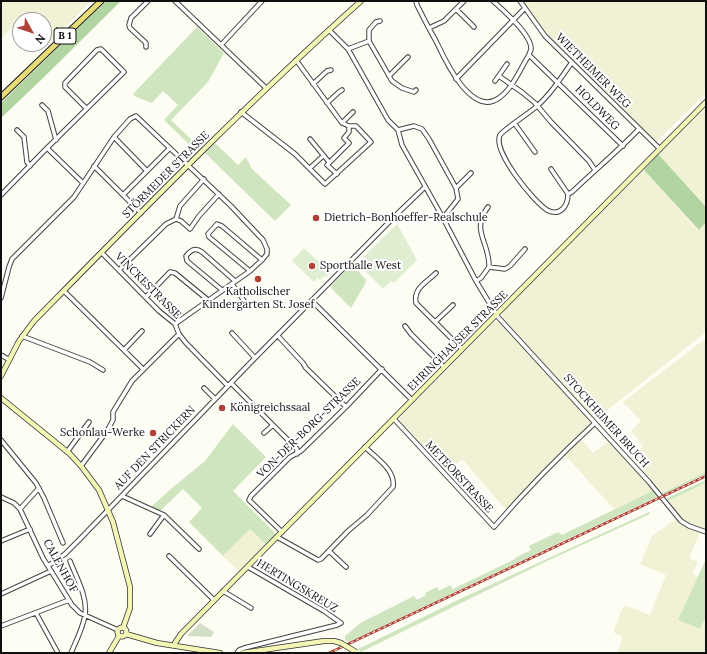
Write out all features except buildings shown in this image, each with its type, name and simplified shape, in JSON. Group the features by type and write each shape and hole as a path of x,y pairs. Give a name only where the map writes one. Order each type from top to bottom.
{"main road":[{"name":"B 1","path":"1,97 101,1"},
{"name":"STÖRMEDER STRASSE","path":"1,376 8,359 22,336 64,291 241,112 360,1"},
{"name":"EHRINGHAUSER STRASSE","path":"175,646 181,634 214,600 706,102"},
{"path":"1,398 68,452 100,490 120,544 130,587 130,606 123,628"},
{"path":"120,636 118,634 118,630 123,628"},
{"path":"123,628 126,630 126,634"},
{"path":"109,653 120,636 122,637 126,634 141,639 175,646 220,653"},
{"path":"242,653 324,641 334,641 341,643 356,653"}],"street":[{"path":"146,46 146,43 130,28 129,21 148,1"},
{"path":"175,1 266,88"},
{"path":"221,45 262,1"},
{"path":"416,1 456,79 467,92 484,101 499,98 511,84 530,56 531,49 529,40 513,20 493,1"},
{"path":"429,28 444,21 464,1"},
{"name":"WIETHEIMER WEG","path":"520,1 545,36 660,149"},
{"path":"456,79 525,8"},
{"path":"456,9 474,27"},
{"path":"380,21 376,22 369,30 369,41 389,76 397,85 414,92 416,90"},
{"path":"329,30 348,49 388,120 398,130 414,126 422,129 429,139 456,188 458,199 444,218"},
{"path":"348,49 369,41"},
{"path":"1,195 86,108 124,72 101,49 97,50 65,83 65,87 86,108"},
{"name":"HOLDWEG","path":"530,56 623,146"},
{"path":"389,76 408,57"},
{"path":"241,112 294,154 325,184 371,142 356,126 349,126 342,123 296,60"},
{"path":"551,169 568,194 568,201 562,210 558,212 552,212 540,204 517,177 504,157 498,143 500,135 503,131 515,124 537,106 558,82 572,62"},
{"path":"495,82 507,64"},
{"path":"313,84 327,71 331,70"},
{"path":"500,76 531,99 589,161 595,170"},
{"path":"327,103 342,90"},
{"path":"42,105 48,111 56,140"},
{"path":"342,123 353,112"},
{"path":"1,298 12,259 74,196 114,137 130,120 136,116 204,179 267,246 267,254 250,271 175,324"},
{"path":"515,124 535,152"},
{"path":"336,174 327,165 349,144 344,138 349,132 349,126"},
{"path":"568,194 607,161 639,129"},
{"path":"17,130 24,137 27,162 30,166"},
{"name":"STOCKHEIMER BRUCH","path":"398,130 402,145 444,218 476,281 496,314 649,482 681,521 689,526 706,532"},
{"path":"114,137 147,171"},
{"path":"310,139 324,154 323,156 329,162"},
{"path":"47,148 83,183"},
{"path":"123,195 170,148"},
{"path":"310,168 323,156"},
{"path":"94,166 141,213"},
{"path":"456,188 471,173"},
{"path":"176,219 180,206 204,179"},
{"name":"AUF DEN STRICKERN","path":"48,566 65,554 255,358 425,187"},
{"path":"119,270 166,224 176,219 181,220 190,229 199,216 219,194"},
{"path":"476,281 484,275 489,267 488,253 480,229 480,221 488,207"},
{"path":"250,271 210,237 208,234 217,224 228,230 262,260"},
{"path":"489,267 505,269 510,266 525,248"},
{"path":"222,290 186,261 186,256 192,250 196,249 215,263 234,282 245,302"},
{"name":"VINCKESTRASSE","path":"102,253 167,319 175,324 179,334 186,343 298,449 297,454"},
{"path":"146,297 170,272 175,273 208,300"},
{"path":"436,273 420,287 416,293 416,303 462,349"},
{"path":"64,291 144,369"},
{"path":"312,301 412,400"},
{"path":"435,322 453,305"},
{"path":"405,326 444,368"},
{"path":"124,350 142,331"},
{"path":"232,333 232,336 255,358"},
{"path":"81,466 108,431 113,420 113,412 132,381 179,334"},
{"path":"22,336 90,362 103,370"},
{"path":"278,336 304,363 306,368 346,407"},
{"path":"1,355 8,359"},
{"name":"VON-DER-BORG-STRASSE","path":"282,532 249,500 251,496 290,457 297,454 346,407 382,369"},
{"path":"204,388 215,399"},
{"name":"METEORSTRASSE","path":"394,419 494,527 553,461 595,423"},
{"path":"68,452 89,422"},
{"path":"264,433 272,424"},
{"path":"1,440 39,488 63,543"},
{"path":"277,537 318,560 367,515 393,487 394,482 392,475 365,447"},
{"path":"1,497 14,503 20,509 39,488"},
{"path":"122,496 164,515 199,549"},
{"name":"CALENHOF","path":"20,509 48,566 76,609 85,616 118,630"},
{"path":"150,534 164,515"},
{"path":"1,541 30,529"},
{"path":"329,551 346,567"},
{"path":"169,556 214,600"},
{"path":"70,561 85,604 85,616 71,653"},
{"name":"HERTINGSKREUZ","path":"237,653 239,650 244,648 341,623 248,567"},
{"path":"1,594 51,571"},
{"path":"223,591 251,608"},
{"path":"1,626 69,600"},
{"path":"36,613 58,653"}],"green space":[{"path":"1,1 91,1 52,40 52,12 12,12 12,27 1,39"},
{"path":"106,1 121,1 1,118 1,103"},
{"path":"523,1 706,1 706,93 656,142 547,34"},
{"path":"197,27 224,53 208,82 171,120 200,148 197,152 164,120 178,105 163,91 152,103 136,97 133,94"},
{"path":"706,107 706,207 658,154"},
{"path":"215,143 238,165 246,157 252,169 291,205 275,221 205,153"},
{"path":"658,154 706,207 706,222 699,230 644,170"},
{"path":"644,170 698,230 706,222 706,332 596,419 504,320 502,312"},
{"path":"397,224 417,260 394,283 391,281 383,289 357,263"},
{"name":"Sporthalle West","path":"304,248 321,264 322,263 328,268 327,270 329,273 326,277 324,276 320,280 317,278 314,282 292,261"},
{"path":"352,264 366,280 351,308 330,287"},
{"path":"495,321 501,323 593,422 558,455 506,510 462,459 447,473 400,421 400,417"},
{"path":"706,338 706,472 662,493 631,457 643,446 631,431 641,421 623,402"},
{"path":"233,424 266,457 233,491 276,534 266,544 250,529 223,556 189,522 202,508 183,489 160,511 151,507 205,461"},
{"path":"580,439 593,453 609,441 654,490 614,509 564,454"},
{"path":"706,472 706,474 663,495 662,493"},
{"path":"706,480 706,483 668,501 667,498"},
{"path":"706,483 706,530 688,524 675,511 668,501"},
{"path":"654,490 659,496 349,642 345,640 345,636 362,622 414,596 417,600 426,595 425,593 437,587 439,591 450,585 453,589 531,550 529,546 558,532 562,535"},
{"path":"649,512 650,514 547,561 361,652 358,649 462,598"},
{"path":"676,519 686,528 700,533 689,558 698,562 692,574 698,577 678,620 700,629 706,617 706,653 617,653 623,637 613,632 624,605 650,615 666,575 640,564 652,536"},
{"path":"250,529 266,544 239,571 223,556"},
{"path":"706,559 706,617 700,629 678,620"},
{"path":"200,623 214,632 211,637 187,636"}],"railway":[{"path":"329,653 706,476"}],"place":[{"name":"Dietrich-Bonhoeffer-Realschule","path":"316,218"},
{"name":"Sporthalle West","path":"312,266"},
{"name":"Katholischer Kindergarten St. Josef","path":"258,279"},
{"name":"Königreichssaal","path":"222,408"},
{"name":"Schonlau-Werke","path":"153,433"}]}
